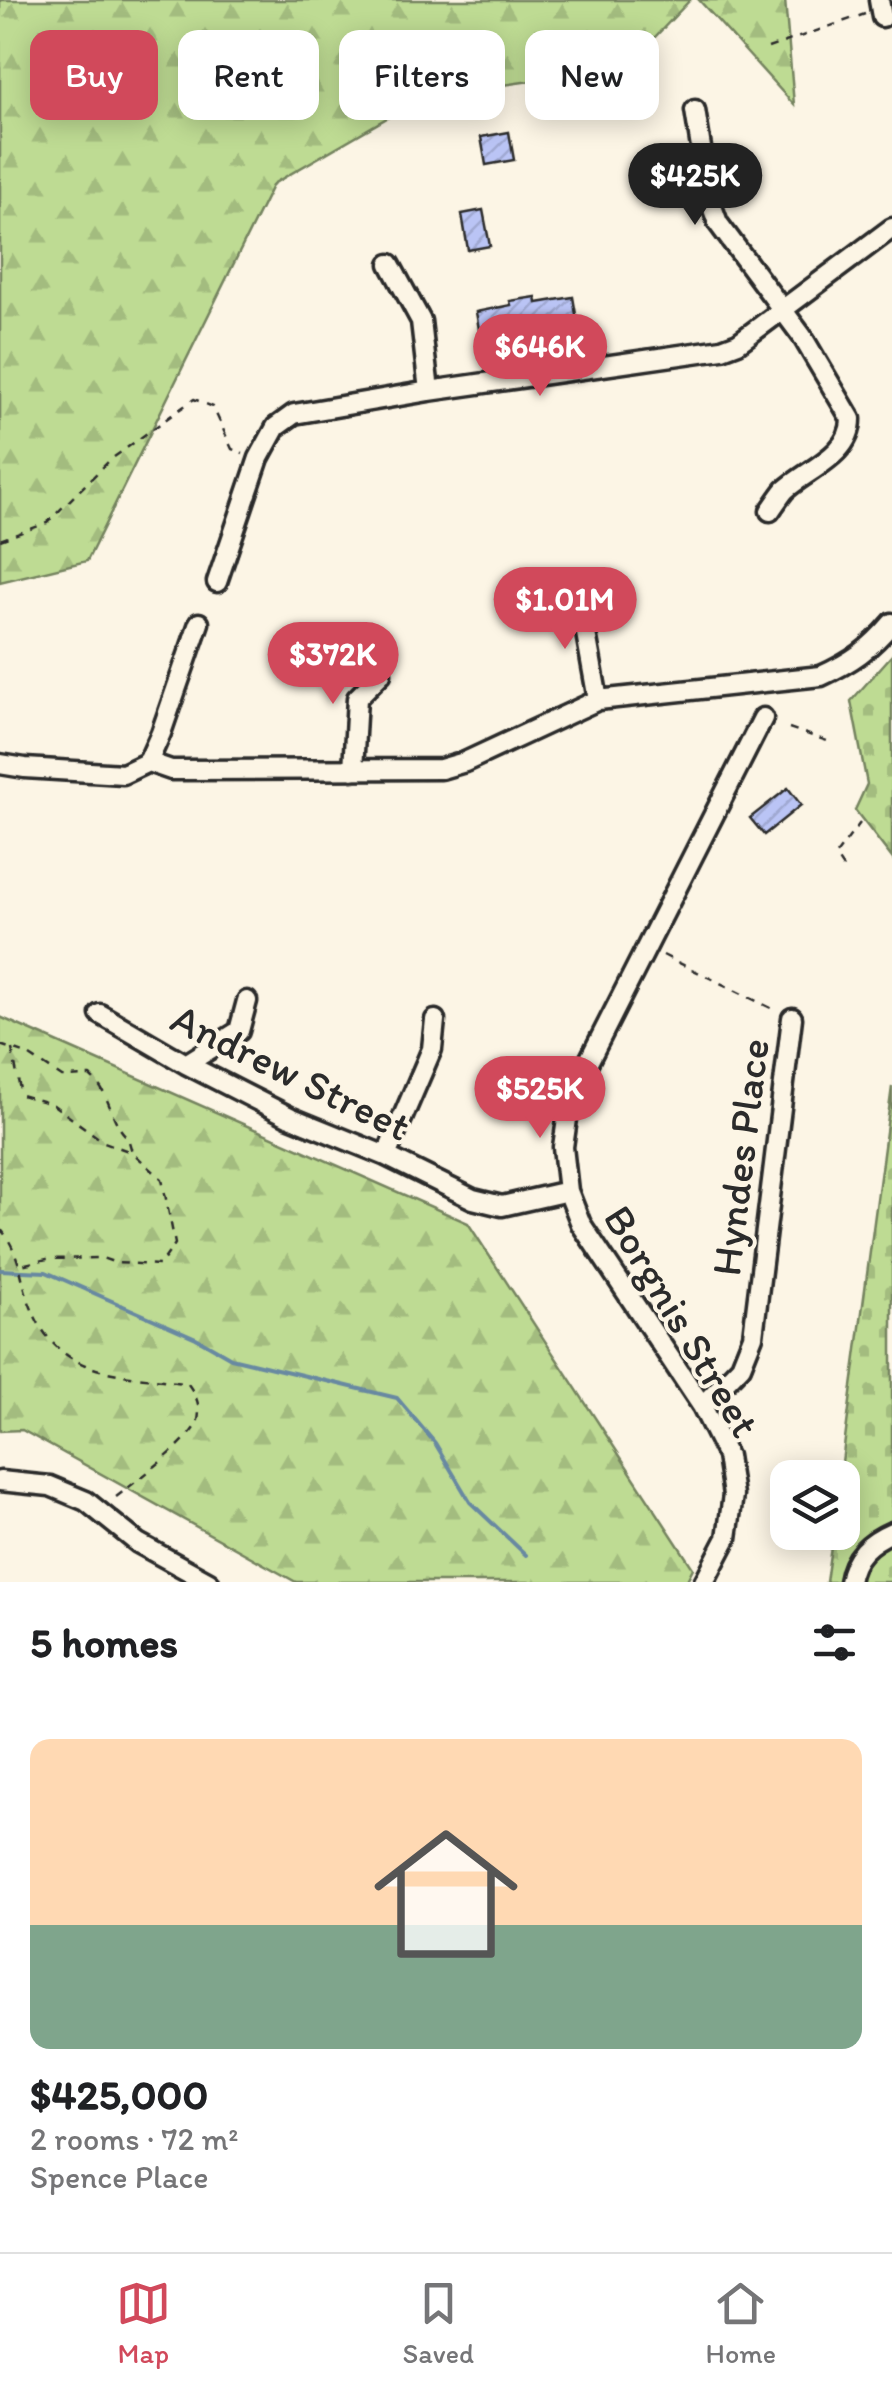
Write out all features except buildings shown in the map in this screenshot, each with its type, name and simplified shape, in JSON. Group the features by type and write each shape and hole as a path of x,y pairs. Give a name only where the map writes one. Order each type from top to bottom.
{"street":[{"path":"695,110 709,198 718,223 802,336 851,419 851,432 844,446 784,492 770,510"},
{"path":"217,582 259,458 276,427 294,414 722,349 738,343 892,228"},
{"path":"390,264 421,320 429,392"},
{"path":"554,591 584,622 598,700"},
{"path":"0,764 123,774 148,762 162,733 199,623"},
{"path":"148,762 171,770 440,769 466,762 598,700 821,676 850,663 892,623"},
{"path":"353,770 357,698 381,674"},
{"name":"Borgnis Street","path":"704,1582 727,1538 733,1495 726,1456 702,1406 582,1224 568,1191 563,1146 570,1098 763,718"},
{"path":"186,1064 239,1031 246,1001"},
{"name":"Andrew Street","path":"100,1014 290,1117 386,1156 473,1200 502,1206 568,1191"},
{"name":"Hyndes Place","path":"702,1406 741,1366 753,1336 792,1018"},
{"path":"386,1156 432,1048 435,1020"},
{"path":"0,1481 50,1486 86,1501 138,1544 209,1582"},
{"path":"849,1582 856,1559 870,1543 892,1532"}],"path":[{"path":"768,48 880,9"},
{"path":"0,540 47,522 110,460 194,399 212,408 232,449 259,458"},
{"path":"789,728 830,742"},
{"path":"843,868 834,856 860,823"},
{"path":"646,948 792,1018"},
{"path":"0,1045 27,1054 62,1077 90,1076 102,1088 111,1115 128,1138 132,1152"},
{"path":"12,1049 22,1095 52,1104 104,1142 132,1152 162,1178 176,1244 160,1265 116,1263 102,1258 47,1259 20,1265"},
{"path":"0,1228 20,1265 31,1307 53,1346 106,1373 188,1384 196,1395 197,1424 188,1437 111,1501 107,1516"}],"green space":[{"path":"0,0 690,0 659,33 525,30 525,82 505,85 505,30 339,30 339,120 384,120 273,184 87,561 0,582"},
{"path":"699,0 785,0 794,105"},
{"path":"892,655 892,858 855,810 867,784 851,701"},
{"path":"0,1017 468,1223 693,1568 686,1582 296,1582 22,1430 0,1431"},
{"path":"892,1087 892,1582 826,1582 831,1550 860,1550 860,1460 842,1460"}],"waterway":[{"path":"0,1270 46,1272 196,1338 231,1358 397,1398 435,1443 470,1502 526,1555"}]}
